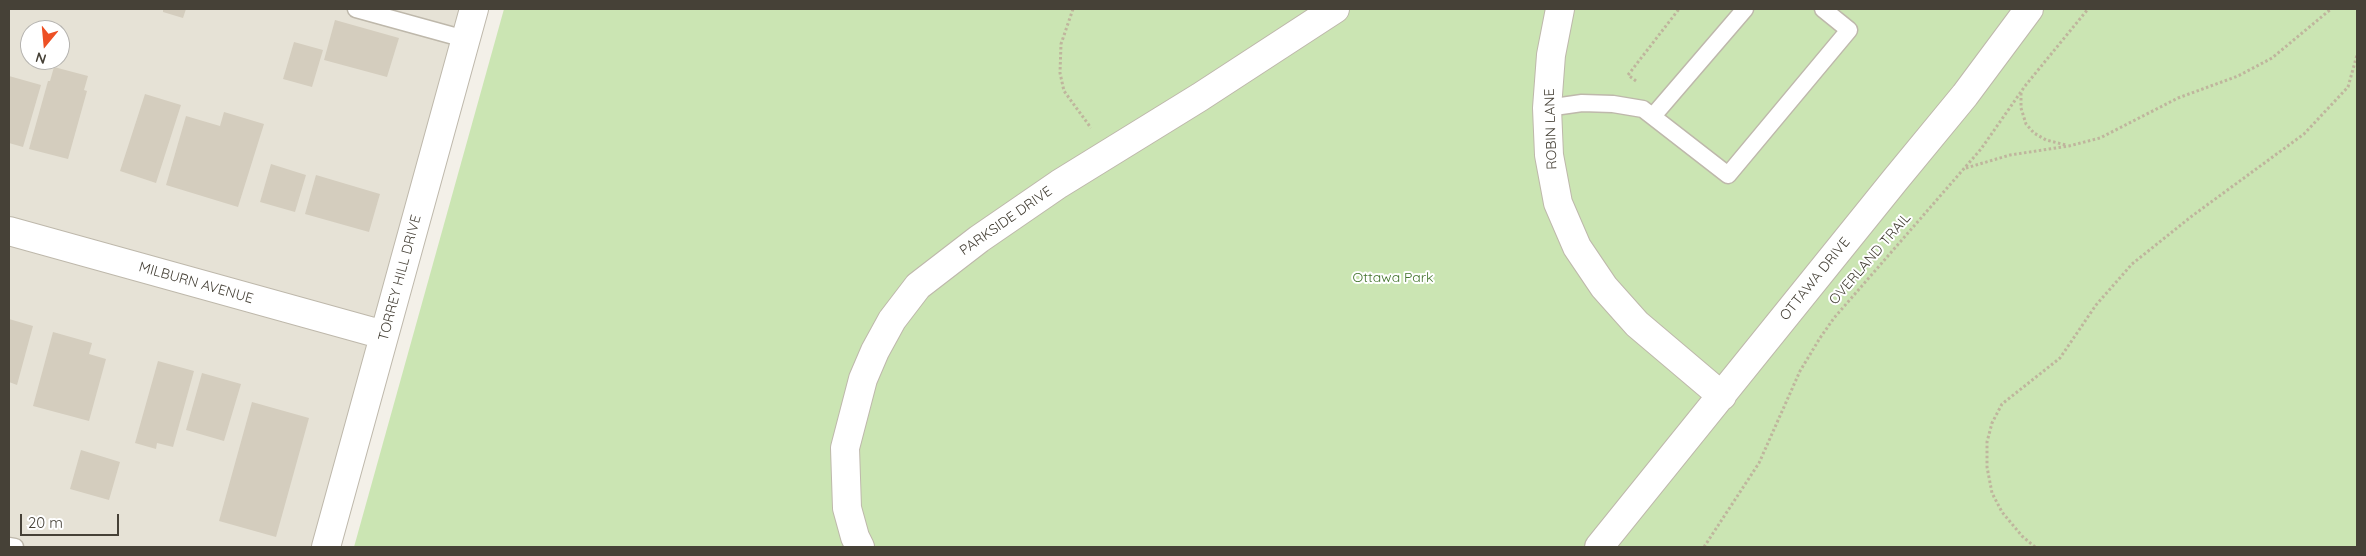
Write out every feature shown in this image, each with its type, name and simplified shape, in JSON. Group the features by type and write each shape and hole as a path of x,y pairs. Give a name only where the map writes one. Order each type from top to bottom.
{"street":[{"name":"TORREY HILL DRIVE","path":"326,547 474,9"},
{"name":"PARKSIDE DRIVE","path":"860,547 855,537 847,508 845,448 863,379 875,351 892,320 918,286 945,264 1059,184 1335,9"},
{"name":"ROBIN LANE","path":"1560,9 1551,55 1547,108 1549,155 1558,203 1577,247 1604,287 1637,324 1722,396"},
{"name":"OTTAWA DRIVE","path":"1599,547 1888,188 1966,96 2029,9"},
{"name":"MILBURN AVENUE","path":"9,231 384,335"}],"lane":[{"path":"356,9 465,39"},
{"path":"1658,110 1745,9"},
{"path":"1547,108 1582,103 1613,104 1658,110 1728,175 1849,30 1823,9"},
{"path":"9,546 15,547"}],"path":[{"path":"1073,9 1061,44 1060,73 1064,91 1110,152"},
{"path":"1658,110 1628,75 1678,9"},
{"name":"OVERLAND TRAIL","path":"1704,547 1759,463 1800,371 1834,318 1981,149 2020,93 2088,9"},
{"path":"1964,168 2010,155 2069,146 2100,138 2178,98 2238,76 2272,58 2331,9"},
{"path":"2035,547 2022,536 2002,512 1992,493 1988,476 1986,442 1992,423 2002,404 2060,358 2096,305 2132,264 2192,216 2304,134 2348,87 2357,55"},
{"path":"2020,93 2021,108 2026,124 2034,133 2046,140 2069,146"}],"shaded area":[{"path":"9,9 474,9 326,547 9,547"}],"green space":[{"name":"Ottawa Park","path":"504,9 2357,9 2357,547 354,547"}],"building":[{"path":"163,9 186,9 183,18 163,12"},
{"path":"335,20 399,38 387,77 324,60"},
{"path":"294,42 323,50 312,87 283,79"},
{"path":"53,70 65,70 88,76 84,90 87,91 68,159 29,149 48,81 50,81"},
{"path":"9,76 41,85 23,147 9,143"},
{"path":"145,94 181,105 156,183 120,171"},
{"path":"224,112 264,124 238,207 166,185 186,116 220,126"},
{"path":"271,164 306,175 295,212 260,202"},
{"path":"316,175 380,194 369,232 305,214"},
{"path":"9,319 33,326 17,385 9,382"},
{"path":"53,332 92,343 89,354 106,359 89,421 33,406"},
{"path":"158,361 194,371 173,447 157,443 156,449 135,443"},
{"path":"202,373 241,384 224,441 186,430"},
{"path":"252,402 309,418 276,537 219,521"},
{"path":"81,450 120,462 109,500 70,489"}]}
